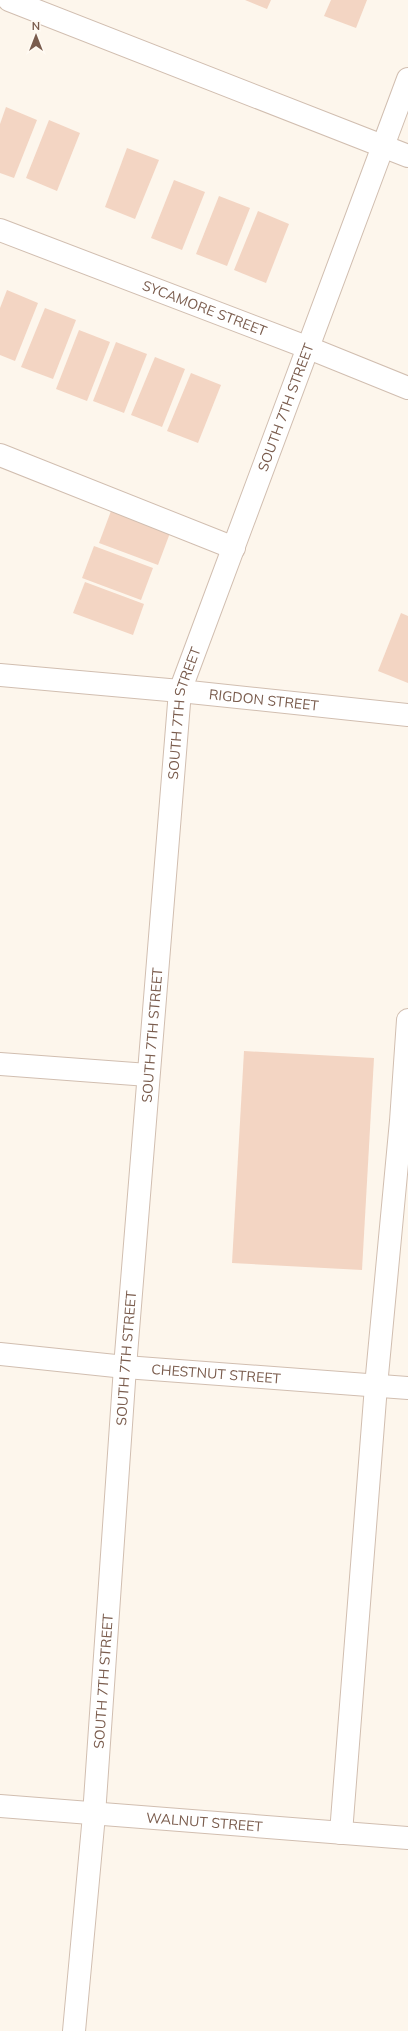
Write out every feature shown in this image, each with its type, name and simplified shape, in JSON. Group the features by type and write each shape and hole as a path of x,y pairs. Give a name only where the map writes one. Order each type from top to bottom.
{"street":[{"path":"9,0 408,156"},
{"name":"SOUTH 7TH STREET","path":"74,2031 94,1815 124,1367 180,691 408,79"},
{"name":"SYCAMORE STREET","path":"0,230 309,348 408,388"},
{"path":"0,455 234,548"},
{"name":"RIGDON STREET","path":"0,675 180,691 408,715"},
{"path":"342,1833 376,1386 401,1121 408,1020"},
{"path":"0,1064 148,1075"},
{"name":"CHESTNUT STREET","path":"0,1354 124,1367 408,1388"},
{"name":"WALNUT STREET","path":"0,1806 94,1815 408,1838"}],"building":[{"path":"245,0 271,0 267,9"},
{"path":"331,0 367,0 356,28 324,16"},
{"path":"6,107 37,120 14,178 0,173 0,124"},
{"path":"49,120 80,133 57,191 26,178"},
{"path":"127,148 159,160 135,219 105,207"},
{"path":"174,180 205,192 182,250 151,238"},
{"path":"219,196 250,208 227,266 196,254"},
{"path":"258,211 289,224 266,283 234,270"},
{"path":"7,290 38,303 15,361 0,355 0,308"},
{"path":"45,308 76,320 53,379 21,367"},
{"path":"79,330 110,342 87,401 56,389"},
{"path":"116,342 147,354 124,413 93,401"},
{"path":"155,357 185,369 162,427 131,415"},
{"path":"191,373 221,385 198,443 167,431"},
{"path":"111,511 170,533 158,565 99,543"},
{"path":"94,546 153,568 141,600 82,578"},
{"path":"85,582 144,604 133,635 73,613"},
{"path":"401,613 408,616 408,683 378,671"},
{"path":"244,1051 374,1058 362,1270 232,1263"}]}
